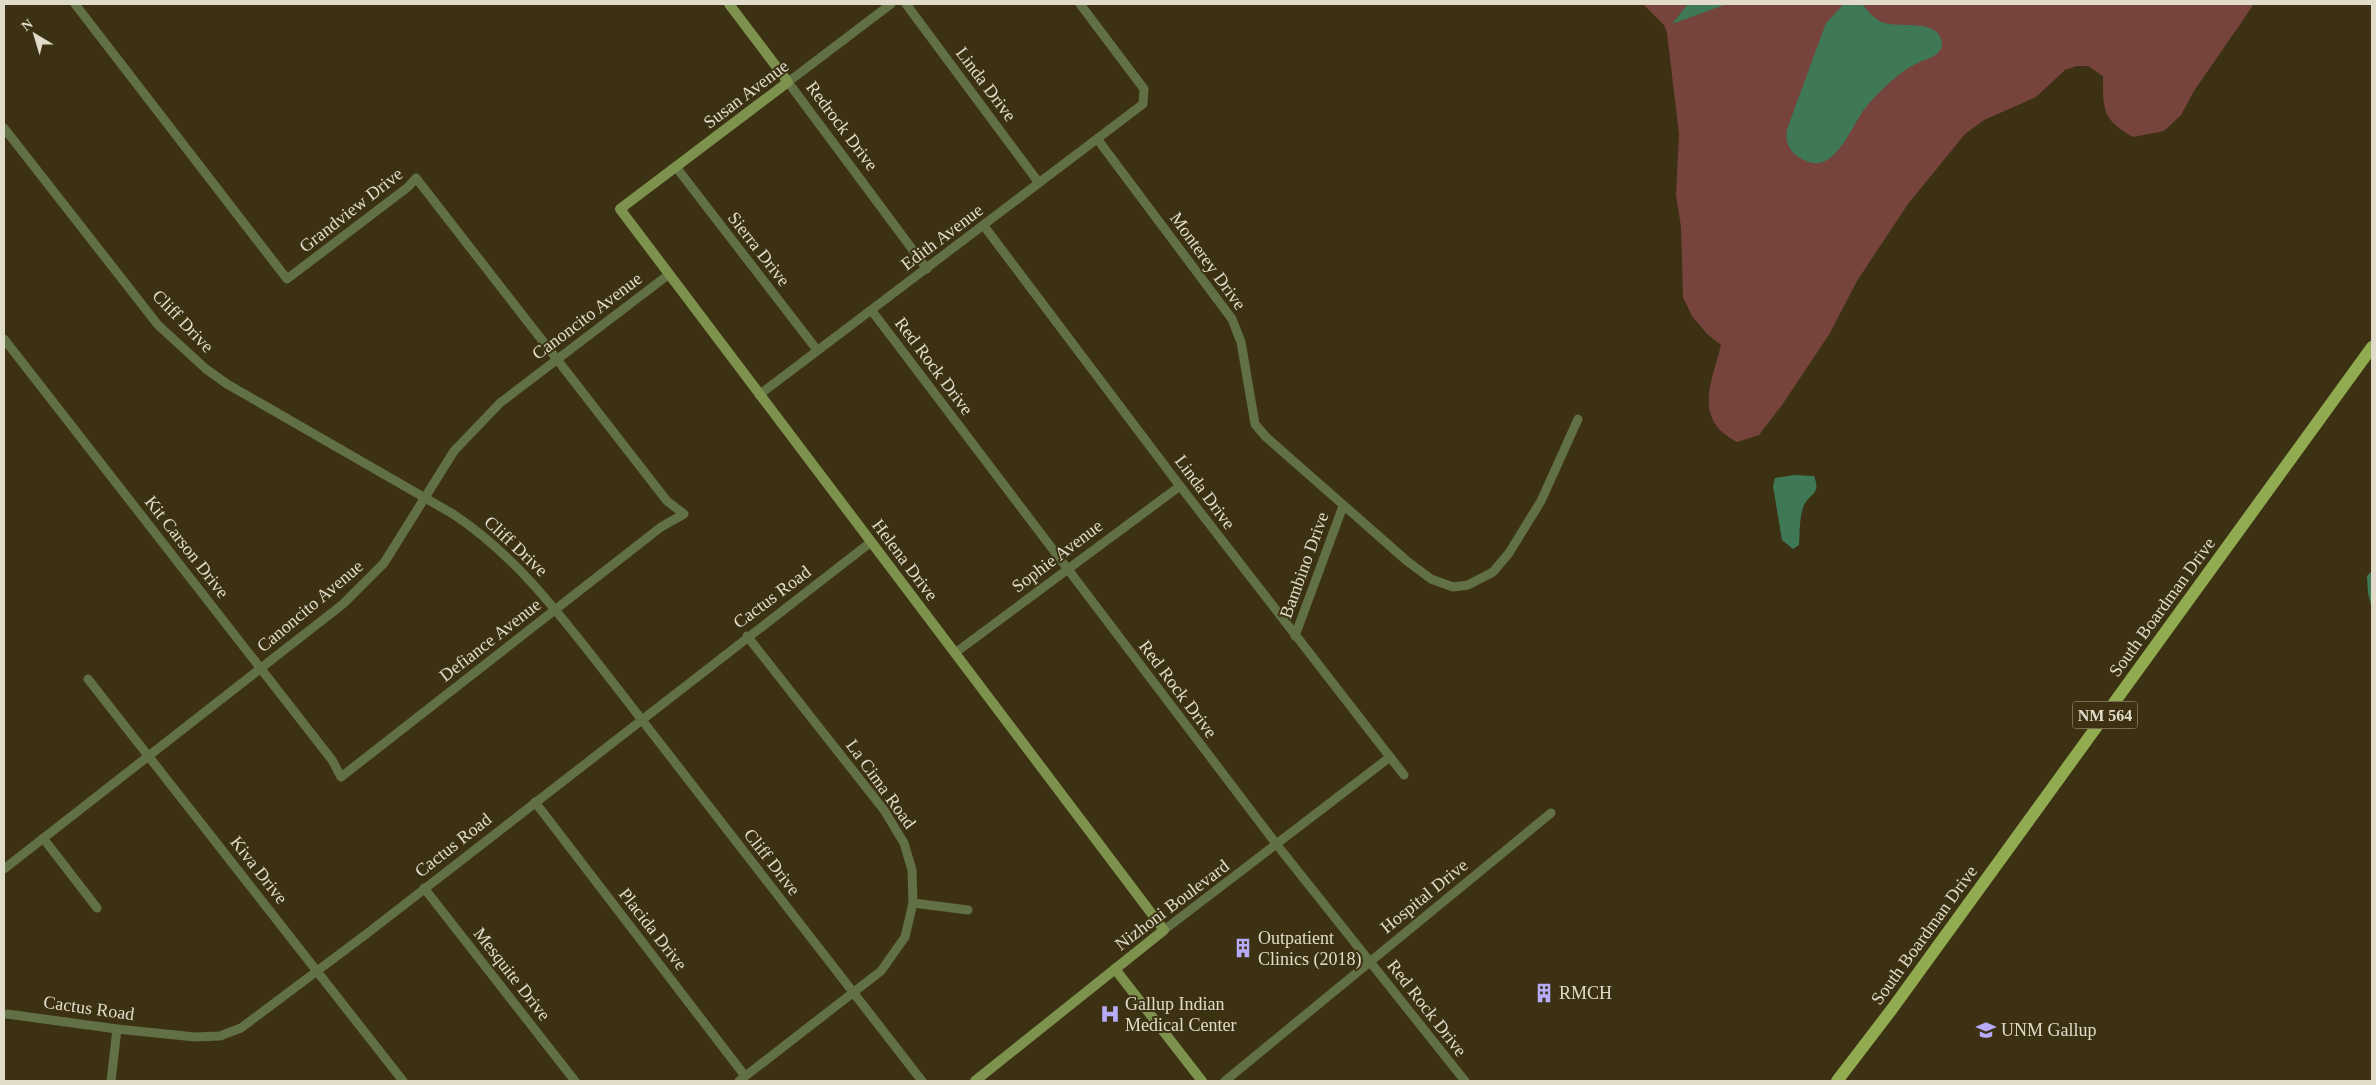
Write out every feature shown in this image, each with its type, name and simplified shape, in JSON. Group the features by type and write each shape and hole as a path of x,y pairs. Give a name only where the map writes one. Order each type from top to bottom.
{"main road":[{"name":"Redrock Drive","path":"729,4 788,82"},
{"name":"Susan Avenue","path":"620,209 788,82"},
{"name":"Helena Drive","path":"620,209 1164,930"},
{"name":"South Boardman Drive","path":"1837,1081 1892,1009 2372,347"},
{"name":"Nizhoni Boulevard","path":"975,1081 1164,930"},
{"path":"1115,969 1202,1081"}],"street":[{"name":"Grandview Drive","path":"75,4 287,279 408,188 416,178 667,501 684,514"},
{"name":"Susan Avenue","path":"788,82 891,4"},
{"name":"Linda Drive","path":"906,4 1039,183"},
{"name":"Edith Avenue","path":"759,395 1098,140 1143,104 1144,89 1080,4"},
{"name":"Redrock Drive","path":"788,82 927,269"},
{"name":"Cliff Drive","path":"4,128 158,325 180,346 227,384 460,518 493,543 528,577 555,609 922,1081"},
{"name":"Monterey Drive","path":"1098,140 1232,319 1241,342 1255,424 1265,436 1343,506 1431,579 1453,587 1468,585 1492,572 1509,553 1541,501 1578,419"},
{"name":"Sierra Drive","path":"676,167 817,350"},
{"name":"Linda Drive","path":"984,226 1180,486 1404,775"},
{"name":"Canoncito Avenue","path":"4,869 343,604 384,563 460,444 500,403 668,275"},
{"name":"Red Rock Drive","path":"872,311 1277,845 1464,1081"},
{"name":"Kit Carson Drive","path":"4,339 332,760 341,777"},
{"name":"Sophie Avenue","path":"954,653 1180,486"},
{"name":"Bambino Drive","path":"1295,636 1343,506"},
{"name":"Defiance Avenue","path":"341,777 661,527 684,514"},
{"name":"Cactus Road","path":"7,1014 117,1029 195,1037 220,1036 241,1028 871,542"},
{"name":"La Cima Road","path":"742,1079 881,971 905,937 914,904 912,870 904,843 884,810 748,636"},
{"name":"Kiva Drive","path":"88,679 318,970 403,1081"},
{"name":"Nizhoni Boulevard","path":"1164,930 1390,757"},
{"name":"Placida Drive","path":"535,802 742,1079"},
{"name":"Hospital Drive","path":"1225,1081 1552,814"},
{"path":"42,838 97,908"},
{"name":"Mesquite Drive","path":"424,888 575,1081"},
{"path":"914,904 968,910"},
{"path":"111,1081 117,1029"}],"shaded area":[{"path":"1643,4 2254,4 2194,91 2181,115 2164,131 2133,137 2123,131 2115,125 2106,112 2103,97 2103,76 2088,66 2077,66 2065,70 2036,97 1984,120 1965,134 1908,204 1857,281 1830,333 1782,405 1759,435 1737,442 1723,433 1715,423 1710,412 1710,387 1721,345 1707,334 1692,316 1683,297 1681,227 1676,195 1679,134 1667,33 1664,25"},
{"path":"1688,4 1727,4 1672,24"},
{"path":"1844,4 1862,4 1881,22 1924,26 1932,29 1941,39 1942,45 1938,53 1907,69 1875,97 1833,155 1825,161 1816,163 1806,161 1798,157 1789,147 1787,129 1826,23"},
{"path":"1794,475 1814,476 1816,487 1803,508 1799,545 1793,549 1782,540 1773,486 1775,478"},
{"path":"2372,571 2372,609 2368,593 2367,576"}],"place":[{"name":"Outpatient Clinics (2018)","path":"1243,948"},
{"name":"RMCH","path":"1544,993"},
{"name":"Gallup Indian Medical Center","path":"1110,1014"},
{"name":"UNM Gallup","path":"1986,1030"}]}
